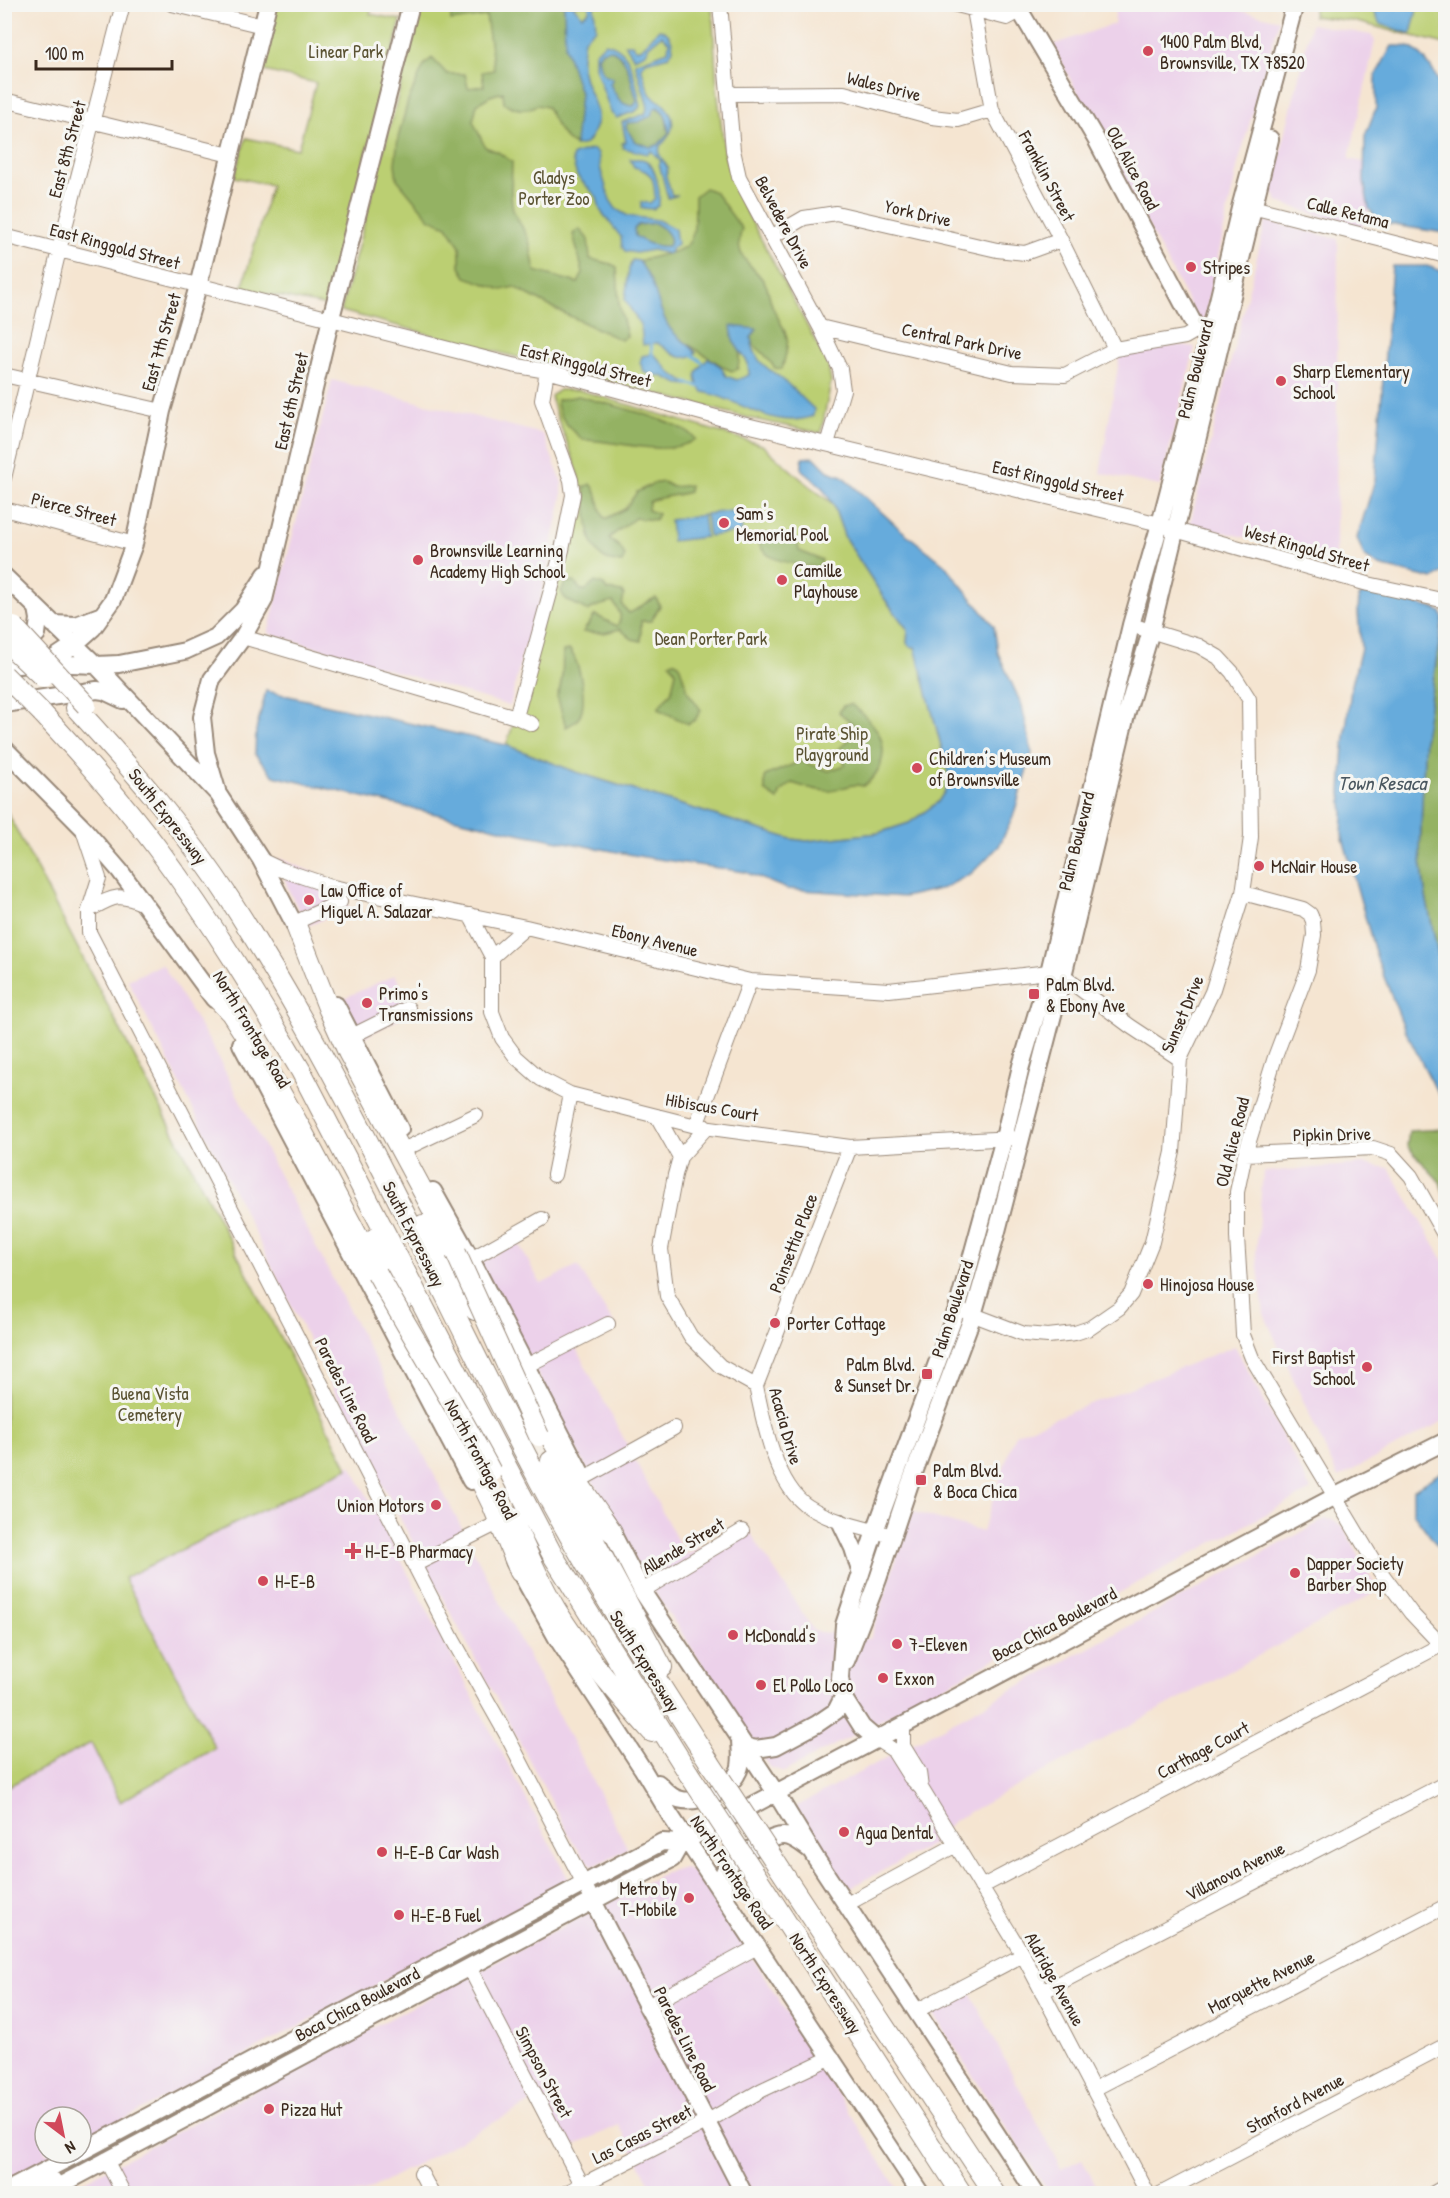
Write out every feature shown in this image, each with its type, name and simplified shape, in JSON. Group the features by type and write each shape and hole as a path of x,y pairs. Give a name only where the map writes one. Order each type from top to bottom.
{"highway":[{"name":"South Expressway","path":"7,632 81,706 185,836 230,900 285,990 341,1089 540,1482 596,1583 710,1764 776,1863"},
{"name":"South Expressway","path":"4,675 42,713 115,795 159,850 205,915 260,1002 301,1071 552,1554 689,1774"},
{"path":"4,684 42,713"},
{"path":"295,926 348,1052 464,1256 539,1436 563,1486 640,1623 710,1764"},
{"path":"207,988 231,1014 267,1069 301,1129 409,1331 467,1426 561,1617 614,1689 689,1774"},
{"path":"301,1071 376,1241 445,1408 492,1503 520,1572"},
{"path":"341,1089 570,1471 612,1532"},
{"name":"North Expressway","path":"689,1774 960,2190"},
{"name":"North Expressway","path":"776,1863 995,2193"}],"main road":[{"name":"East 7th Street","path":"47,663 74,645 93,628 112,600 134,544 162,411 198,286 268,4"},
{"name":"East 6th Street","path":"218,794 206,753 202,717 212,679 243,637 264,600 331,318 411,4"},
{"name":"Palm Boulevard","path":"1247,205 1294,4"},
{"name":"Palm Boulevard","path":"840,1673 878,1580 973,1315 1012,1138 1021,1066 1056,974 1151,631 1167,527 1210,334 1306,4"},
{"name":"Old Alice Road","path":"1018,8 1210,334"},
{"name":"Palm Boulevard","path":"1056,974 1131,625 1167,527"},
{"path":"4,666 47,663 119,664 185,651 216,637 243,610 273,563"},
{"name":"South Expressway","path":"4,576 96,665 218,794 261,860 464,1256 526,1366 642,1591 776,1793"},
{"path":"7,632 32,639 36,634 39,619 37,609"},
{"path":"53,624 76,625 102,615"},
{"path":"4,704 97,690 112,694 134,706"},
{"name":"North Frontage Road","path":"4,740 10,753 83,828 120,871 207,988 251,1062 494,1525 557,1638 642,1768 684,1842 759,1946 921,2193"},
{"name":"Palm Boulevard","path":"876,1739 862,1727 843,1697 840,1673 844,1625 875,1531 957,1309 1012,1138"},
{"name":"Boca Chica Boulevard","path":"93,2146 662,1842 684,1842 1334,1497 1446,1441"},
{"path":"841,1523 854,1548 861,1574"},
{"path":"642,1768 672,1797 690,1801 706,1797 728,1785 738,1773 743,1742 756,1749 776,1746 836,1711 843,1697"},
{"path":"776,1793 1036,2193"},
{"path":"727,1899 722,1880 724,1872 740,1856 768,1841 783,1835 791,1837 807,1847 816,1857"},
{"name":"Boca Chica Boulevard","path":"44,2193 672,1860 684,1842"},
{"name":"Paredes Line Road","path":"593,1901 744,2193"},
{"path":"106,2160 106,2155 114,2144 218,2089 225,2075"},
{"name":"Boca Chica Boulevard","path":"4,2192 56,2165"},
{"path":"27,2193 80,2165"}],"street":[{"name":"East 8th Street","path":"4,478 59,250 123,4"},
{"path":"172,4 263,26"},
{"name":"Belvedere Drive","path":"720,4 733,150 739,177 820,327 840,369 843,390 827,444"},
{"path":"953,4 1008,18 1018,8"},
{"name":"Franklin Street","path":"974,10 992,110 1116,349"},
{"name":"Wales Drive","path":"729,94 844,93 932,117 958,120 992,110"},
{"path":"4,100 230,155"},
{"name":"Calle Retama","path":"1247,205 1446,256"},
{"name":"York Drive","path":"771,237 804,218 836,213 997,250 1025,254 1061,240"},
{"name":"East Ringgold Street","path":"4,236 547,372 738,423 1167,527"},
{"name":"Central Park Drive","path":"820,327 1012,373 1065,375 1116,349 1210,334"},
{"path":"516,717 562,550 573,495 571,480 542,400 547,372"},
{"path":"4,375 162,411"},
{"name":"Pierce Street","path":"4,509 134,544"},
{"name":"West Ringold Street","path":"1167,527 1368,584 1446,601"},
{"name":"Sunset Drive","path":"957,1309 1024,1334 1048,1336 1075,1333 1105,1319 1131,1294 1152,1242 1173,1152 1180,1059 1212,992 1243,893 1251,837 1249,699 1232,672 1218,657 1199,646 1131,625"},
{"path":"243,637 516,717 532,724"},
{"name":"Paredes Line Road","path":"83,828 99,878 89,910 89,932 414,1565 593,1901"},
{"name":"Ebony Avenue","path":"261,860 333,887 526,927 750,981 889,990 1056,974"},
{"name":"Old Alice Road","path":"1243,893 1303,909 1310,914 1314,934 1308,970 1275,1058 1245,1155 1237,1192 1237,1237 1243,1335 1252,1358 1379,1570 1411,1613 1443,1647"},
{"path":"89,910 117,897 128,896 144,904"},
{"path":"295,926 340,902"},
{"name":"Hibiscus Court","path":"470,915 492,957 492,1012 502,1038 516,1057 541,1079 570,1094 701,1126 850,1147 1012,1138"},
{"path":"492,957 526,927"},
{"path":"1056,974 1180,1059"},
{"path":"657,1116 680,1157 701,1126 750,981"},
{"path":"352,1036 408,1008"},
{"path":"554,1175 570,1094"},
{"path":"409,1147 476,1115"},
{"name":"Poinsettia Place","path":"756,1386 850,1147"},
{"name":"Pipkin Drive","path":"1245,1155 1373,1148 1391,1154 1411,1176 1446,1238"},
{"name":"Acacia Drive","path":"680,1157 661,1249 667,1296 692,1337 720,1366 756,1386 762,1417 782,1477 807,1506 841,1523 893,1536"},
{"path":"464,1256 542,1219"},
{"path":"526,1366 608,1324"},
{"path":"584,1478 674,1428"},
{"path":"414,1565 494,1525"},
{"name":"Allende Street","path":"642,1591 742,1531"},
{"name":"Carthage Court","path":"981,1887 1443,1647"},
{"name":"Aldridge Avenue","path":"903,1726 903,1746 919,1772 921,1788"},
{"name":"Aldridge Avenue","path":"876,1739 893,1750 910,1777 921,1788 1023,1955 1148,2193"},
{"name":"Villanova Avenue","path":"1042,1992 1446,1783"},
{"path":"847,1904 956,1845"},
{"name":"Marquette Avenue","path":"1094,2089 1446,1906"},
{"path":"646,2007 759,1946"},
{"path":"916,2011 1023,1955"},
{"name":"Simpson Street","path":"469,1967 584,2189"},
{"name":"Stanford Avenue","path":"1160,2193 1446,2045"},
{"name":"Las Casas Street","path":"564,2193 584,2189 762,2090 832,2057"},
{"path":"106,2160 124,2193"},
{"path":"421,2173 432,2193"},
{"path":"1432,2193 1446,2186"}],"shaded area":[{"path":"1116,5 1219,5 1279,20 1238,164 1204,322 1197,318 1052,45 1114,24"},
{"path":"1311,24 1371,35 1375,41 1349,159 1364,162 1364,182 1369,209 1361,229 1278,202 1272,190"},
{"name":"Sharp Elementary School","path":"1266,221 1338,239 1336,559 1190,524"},
{"path":"1180,345 1195,347 1160,486 1100,473 1120,355"},
{"name":"Brownsville Learning Academy High School","path":"332,380 543,434 562,483 562,498 535,622 522,654 510,706 268,633"},
{"path":"278,858 324,877 351,909 307,926 289,891"},
{"path":"162,964 211,1044 628,1849 594,1866 587,1861 573,1842 368,1458 128,980"},
{"path":"395,975 416,1010 362,1038 344,998"},
{"name":"First Baptist School","path":"1364,1164 1389,1168 1445,1263 1445,1420 1338,1478 1264,1314 1256,1253 1263,1172"},
{"path":"517,1241 541,1284 578,1266 616,1327 576,1348 685,1555 746,1526 814,1631 870,1639 912,1511 982,1532 1015,1434 1235,1346 1311,1490 784,1772 770,1767 636,1564 480,1264"},
{"path":"351,1465 570,1882 93,2136 93,2105 33,2105 33,2165 38,2165 5,2183 5,1788 91,1743 121,1802 214,1748 124,1578"},
{"path":"1326,1519 1334,1520 1344,1528 1378,1591 953,1821 933,1844 848,1889 796,1807"},
{"path":"684,1867 702,1877 900,2193 655,2193 619,2125 567,2149 539,2098 363,2193 60,2194 664,1873"},
{"path":"969,1990 1061,2169 1082,2159 1100,2193 1049,2193 931,2011"}],"green space":[{"name":"Linear Park","path":"277,5 373,5 370,14 401,20 327,306 242,289 271,185 234,177 246,138 298,149 316,83 260,70"},
{"name":"Gladys Porter Zoo","path":"422,5 712,5 717,88 725,156 732,180 744,207 828,365 831,382 821,433 753,419 341,311"},
{"path":"450,5 564,5 565,21 580,91 592,126 589,140 578,144 570,142 558,129 547,107 537,105 521,109 513,107 504,103 503,92 490,96 477,104 473,121 485,147 498,152 512,162 513,210 529,240 535,271 578,283 583,273 573,234 579,229 588,239 590,259 617,267 619,304 627,336 621,340 514,287 502,290 466,277 460,267 460,246 447,226 430,219 397,179 395,164 398,138 408,101 424,65 432,58 447,74 465,74 468,88 484,86 482,72 494,70 486,16 451,21"},
{"path":"1315,5 1445,5 1445,44 1353,21 1313,16"},
{"path":"610,49 622,58 629,71 637,100 634,106 620,102 603,75 598,57 602,51"},
{"path":"656,107 665,115 669,133 658,145 650,147 634,141 626,127 627,123"},
{"path":"705,188 715,192 742,229 739,239 742,255 766,285 788,342 782,369 775,368 764,354 742,334 738,369 732,371 675,336 668,326 652,284 639,261 670,253 687,245 694,229 695,196"},
{"path":"655,223 664,228 669,235 671,241 668,246 650,244 635,236 634,229 638,225"},
{"name":"Dean Porter Park","path":"559,390 579,390 762,445 833,504 845,538 908,630 907,643 915,646 948,772 945,791 938,802 909,823 878,833 807,841 791,839 576,772 506,745 516,717 567,530 581,511 580,482 551,396"},
{"path":"578,396 658,419 674,425 696,439 671,448 583,440 566,423 559,412 557,400"},
{"path":"663,482 673,487 690,485 689,492 649,502 648,510 658,514 655,520 635,518 609,538 625,555 622,563 602,557 591,540 584,487 591,484 594,488 605,519 625,509 637,492 652,484"},
{"path":"772,534 797,539 799,551 822,560 819,567 780,560 763,551 760,535"},
{"path":"566,582 574,582 581,590 586,590 595,582 604,585 607,590 622,592 624,595 622,605 629,613 656,598 660,606 651,621 641,621 641,641 632,639 620,629 604,633 583,632 595,615 617,626 620,614 613,602 587,611 569,601 561,591"},
{"path":"1440,640 1446,647 1445,967 1438,954 1425,892 1420,852 1425,732"},
{"path":"570,650 580,674 583,703 578,719 566,727 557,696 562,679 563,651"},
{"path":"673,661 679,664 688,692 701,710 695,720 688,724 658,709 671,693 676,672 670,663"},
{"path":"851,704 875,727 880,736 882,758 874,777 863,786 850,786 830,791 815,790 792,783 780,793 778,800 765,791 765,776 801,761 829,771 845,765 843,756 836,752 854,735 853,724 839,712 843,706"},
{"name":"Buena Vista Cemetery","path":"5,808 348,1468 124,1578 215,1748 120,1802 91,1743 5,1788"},
{"path":"1446,1129 1445,1198 1440,1182 1407,1146 1409,1131"}],"water":[{"path":"564,5 573,5 582,16 589,11 589,5 594,5 596,28 584,39 582,68 596,107 596,123 586,144 575,146 580,93 565,47"},
{"path":"1371,5 1418,5 1411,34 1380,24"},
{"path":"659,29 670,36 672,42 673,49 669,56 646,62 641,67 651,95 668,109 671,115 671,131 660,146 659,154 668,168 666,176 671,193 678,195 668,198 659,164 661,161 651,151 647,154 623,148 622,143 626,142 622,122 645,114 648,107 635,63 668,51 669,42 662,35 649,46 646,53 634,58 625,44 632,44 635,49 641,49","holes":["657,107 666,118 669,133 658,145 650,147 634,141 626,127 627,123 639,122 651,116"]},
{"path":"605,43 615,46 628,59 635,77 641,106 636,111 617,118 611,113 595,67 595,53","holes":["610,49 617,53 629,71 637,100 634,106 629,106 619,99 610,84 613,78 606,75 600,68 598,57 602,51"]},
{"path":"1392,46 1409,47 1423,58 1437,79 1446,102 1445,233 1381,223 1369,209 1364,182 1365,136 1376,108 1376,75"},
{"path":"592,149 598,153 610,200 616,209 628,216 658,220 675,229 677,244 670,253 653,250 636,253 625,251 621,237 600,210 597,197 577,176 573,155","holes":["655,223 669,235 671,241 668,246 650,244 635,236 634,229 638,225"]},
{"path":"630,159 645,160 652,168 659,195 658,206 653,209 641,208 641,202 650,203 655,198 652,178 646,171 634,167"},
{"path":"632,260 639,261 649,276 669,327 696,353 680,357 657,343 643,345 641,326 625,300"},
{"path":"1392,266 1427,266 1445,272 1446,562 1443,572 1433,579 1379,566 1364,556 1357,538 1375,480"},
{"path":"731,326 757,329 751,338 758,358 814,409 813,416 798,420 770,417 703,392 696,378 698,370 709,358 721,367 726,376 737,380 749,375 748,363 733,341"},
{"path":"652,354 671,373 689,385 645,373 640,363 642,356"},
{"path":"814,457 828,471 842,476 900,529 944,564 994,626 998,653 1022,706 1032,753 1013,817 999,846 972,873 944,888 904,897 787,889 745,872 644,857 517,833 274,776 255,754 256,730 266,691 506,745 576,772 791,839 807,841 878,833 909,823 938,802 945,791 948,772 915,647 910,647 907,643 908,630 845,538 833,504 821,486 802,470 802,458"},
{"name":"Sam's Memorial Pool","path":"739,510 742,532 709,536 706,514"},
{"name":"Sam's Memorial Pool","path":"703,515 706,537 672,541 670,520"},
{"name":"Town Resaca","path":"1367,591 1435,609 1441,612 1443,618 1425,732 1420,852 1425,892 1438,954 1445,967 1445,1102 1436,1090 1405,1030 1377,959 1342,835 1341,792 1344,745 1351,689 1361,648 1359,597"},
{"path":"1446,1471 1445,1556 1413,1513 1413,1490"}],"waterway":[{"path":"651,343 653,356"},
{"path":"693,355 703,363"},
{"path":"686,383 702,387"}],"place":[{"name":"1400 Palm Blvd, Brownsville, TX 78520","path":"1148,51"},
{"name":"Stripes","path":"1191,267"},
{"name":"Sharp Elementary School","path":"1281,381"},
{"name":"Sam's Memorial Pool","path":"724,523"},
{"name":"Brownsville Learning Academy High School","path":"418,560"},
{"name":"Camille Playhouse","path":"782,580"},
{"name":"Children’s Museum of Brownsville","path":"917,768"},
{"name":"McNair House","path":"1259,866"},
{"name":"Law Office of Miguel A. Salazar","path":"309,900"},
{"name":"Palm Blvd. & Ebony Ave","path":"1034,994"},
{"name":"Primo's Transmissions","path":"367,1003"},
{"name":"Hinojosa House","path":"1148,1284"},
{"name":"Porter Cottage","path":"775,1323"},
{"name":"First Baptist School","path":"1367,1367"},
{"name":"Palm Blvd. & Sunset Dr.","path":"927,1374"},
{"name":"Palm Blvd. & Boca Chica","path":"921,1480"},
{"name":"Union Motors","path":"436,1505"},
{"name":"H-E-B Pharmacy","path":"353,1551"},
{"name":"Dapper Society Barber Shop","path":"1295,1573"},
{"name":"H-E-B","path":"263,1581"},
{"name":"McDonald's","path":"733,1635"},
{"name":"7-Eleven","path":"897,1644"},
{"name":"Exxon","path":"883,1678"},
{"name":"El Pollo Loco","path":"761,1685"},
{"name":"Agua Dental","path":"844,1832"},
{"name":"H-E-B Car Wash","path":"382,1852"},
{"name":"Metro by T-Mobile","path":"689,1898"},
{"name":"H-E-B Fuel","path":"399,1915"},
{"name":"Pizza Hut","path":"269,2109"}],"park label":[{"name":"Pirate Ship Playground","path":"832,743"}]}
